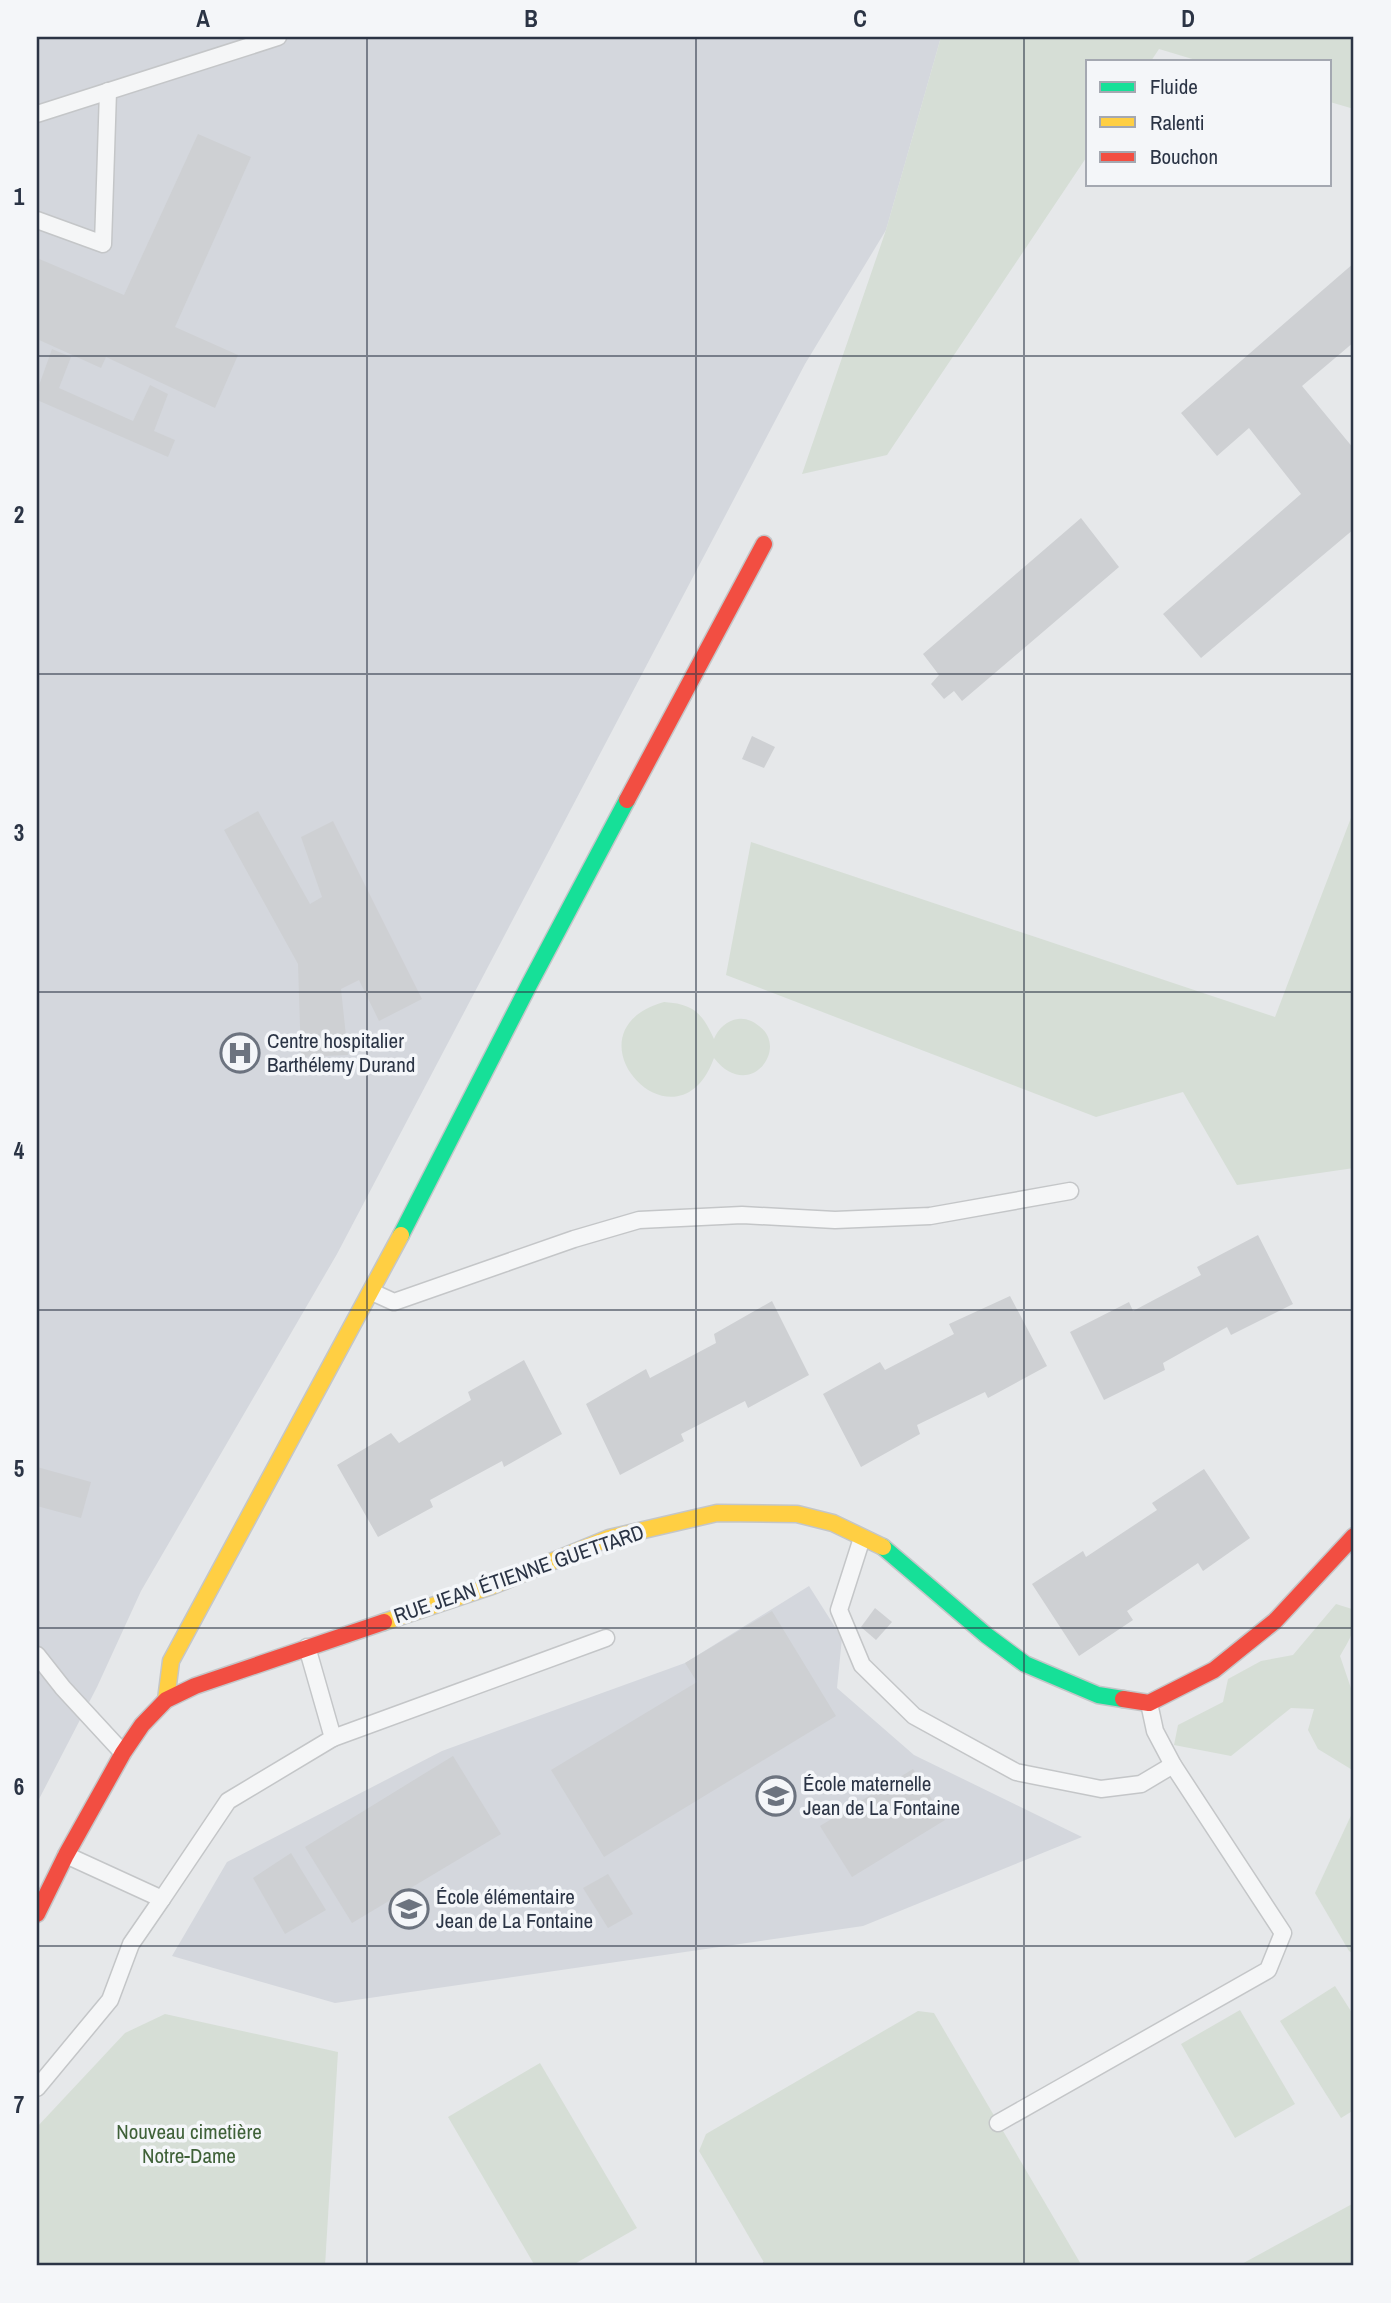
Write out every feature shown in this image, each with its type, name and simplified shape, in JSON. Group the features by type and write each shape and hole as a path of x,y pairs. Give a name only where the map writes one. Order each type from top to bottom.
{"street":[{"path":"37,1914 66,1855 123,1754 142,1725 166,1700 171,1661 372,1292 530,983 764,544"},
{"name":"RUE JEAN ÉTIENNE GUETTARD","path":"166,1700 195,1686 492,1586 610,1538 717,1513 766,1512 797,1514 833,1523 863,1536 885,1548 986,1635 1025,1664 1098,1695 1149,1703"},
{"path":"1149,1703 1214,1670 1275,1621 1354,1536"}],"lane":[{"path":"37,114 278,37"},
{"path":"37,220 103,244 108,91"},
{"path":"372,1292 394,1302 574,1239 639,1220 742,1215 835,1220 930,1216 1070,1191"},
{"path":"863,1536 839,1610 862,1665 914,1716 1016,1772 1101,1789 1140,1784 1173,1765"},
{"path":"37,2088 110,2000 131,1944 228,1801 333,1738 606,1638"},
{"path":"307,1647 333,1738"},
{"path":"37,1655 123,1754"},
{"path":"998,2123 1268,1970 1283,1933 1173,1765 1155,1731 1149,1703"},
{"path":"66,1855 162,1899"}],"shaded area":[{"name":"Centre hospitalier Barthélemy Durand","path":"37,37 941,37 886,230 805,364 337,1254 141,1591 97,1687 37,1803"},
{"path":"809,1586 842,1638 837,1688 914,1755 1082,1837 863,1926 335,2003 172,1956 227,1862 442,1751 685,1663"}],"green space":[{"path":"941,37 1354,37 1354,109 1332,103 1332,60 1196,60 1159,49 1152,60 1086,60 1086,158 887,455 802,474 886,230"},
{"path":"1354,810 1354,1168 1237,1185 1183,1092 1096,1117 726,975 751,842 1275,1017"},
{"path":"664,1002 683,1005 696,1011 714,1039 720,1029 730,1021 749,1020 759,1026 767,1036 770,1047 768,1058 752,1073 740,1075 727,1070 714,1058 697,1086 676,1096 654,1093 636,1079 624,1060 622,1038 634,1017"},
{"path":"1336,1604 1352,1609 1353,1617 1352,1634 1340,1656 1354,1697 1354,1771 1318,1749 1308,1730 1314,1709 1291,1708 1231,1756 1174,1745 1178,1725 1223,1702 1228,1679 1261,1661 1293,1655"},
{"path":"1354,1809 1354,1954 1349,1951 1315,1893"},
{"path":"1335,1986 1354,2016 1354,2110 1341,2118 1280,2021"},
{"path":"1240,2010 1295,2104 1235,2138 1181,2044"},
{"path":"918,2011 934,2013 1082,2266 766,2266 699,2151 706,2134"},
{"name":"Nouveau cimetière Notre-Dame","path":"165,2014 338,2052 325,2266 37,2266 37,2127 125,2033"},
{"path":"540,2063 637,2228 571,2266 535,2266 448,2117"},
{"path":"1354,2203 1354,2266 1238,2266"}],"building":[{"path":"198,134 251,157 175,327 238,355 215,408 106,357 101,368 37,339 37,258 124,295"},
{"path":"1354,263 1354,342 1302,386 1354,449 1354,529 1201,658 1163,614 1301,494 1249,428 1217,456 1181,413"},
{"path":"52,349 71,357 59,388 133,421 150,385 168,394 154,431 175,440 168,457 37,400 37,391"},
{"path":"1081,518 1119,567 962,701 954,691 944,699 931,684 939,675 923,654"},
{"path":"752,736 775,747 764,768 742,759"},
{"path":"258,811 310,904 322,897 301,837 333,821 422,999 379,1021 359,980 341,989 348,1055 301,1057 298,964 224,830"},
{"path":"1258,1235 1293,1304 1231,1335 1227,1327 1163,1363 1165,1370 1104,1400 1070,1332 1129,1302 1133,1311 1201,1275 1197,1267"},
{"path":"1010,1296 1047,1366 988,1398 985,1392 917,1425 920,1434 861,1467 823,1394 880,1362 885,1370 954,1334 949,1324"},
{"path":"772,1301 809,1375 748,1408 745,1401 681,1434 684,1441 620,1475 586,1404 646,1369 650,1378 716,1343 714,1334"},
{"path":"524,1360 562,1434 504,1467 502,1461 430,1500 433,1507 378,1537 337,1465 391,1433 399,1443 471,1400 468,1392"},
{"path":"37,1467 91,1482 81,1518 37,1506"},
{"path":"1204,1469 1250,1538 1203,1571 1198,1563 1127,1611 1133,1620 1079,1656 1032,1584 1083,1551 1086,1557 1157,1510 1152,1503"},
{"path":"875,1608 892,1622 876,1640 861,1627"},
{"path":"772,1611 836,1716 604,1857 551,1770 697,1682 685,1663"},
{"path":"453,1756 501,1834 352,1923 305,1847"},
{"path":"913,1769 945,1820 852,1877 820,1826"},
{"path":"291,1853 326,1910 285,1934 253,1878"},
{"path":"608,1874 633,1914 608,1928 583,1888"}],"traffic: fast":[{"path":"401,1235 627,800"},
{"path":"883,1547 986,1635 1025,1664 1098,1695 1123,1699"}],"traffic: slow":[{"path":"166,1700 171,1661 401,1235"},
{"path":"384,1622 492,1586 609,1538 717,1513 797,1514 833,1523 883,1547"}],"traffic: jam":[{"path":"627,800 764,544"},
{"path":"1123,1699 1149,1703 1214,1670 1275,1621 1354,1536"},
{"path":"37,1914 66,1855 123,1753 142,1725 166,1700 195,1686 384,1622"}],"place":[{"name":"Centre hospitalier Barthélemy Durand","path":"240,1053"},
{"name":"École maternelle Jean de La Fontaine","path":"776,1796"},
{"name":"École élémentaire Jean de La Fontaine","path":"409,1909"}]}
